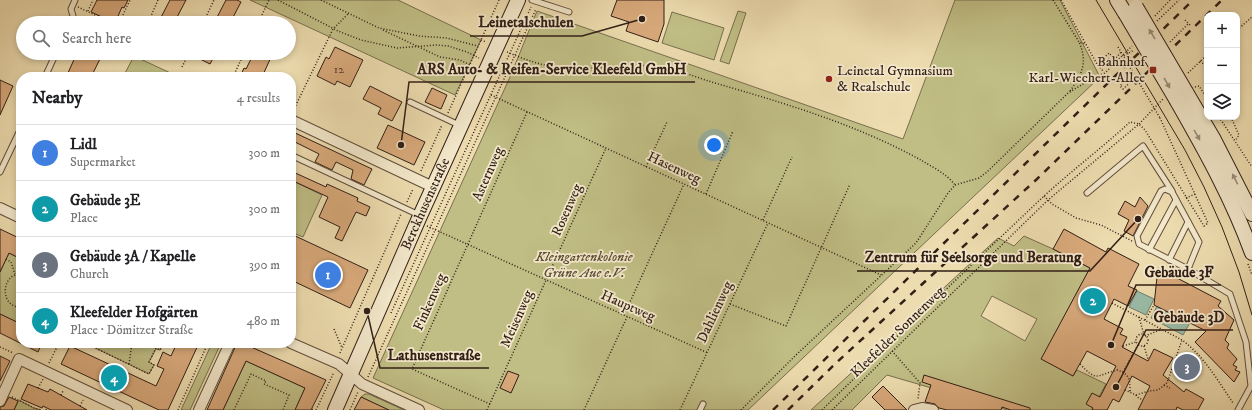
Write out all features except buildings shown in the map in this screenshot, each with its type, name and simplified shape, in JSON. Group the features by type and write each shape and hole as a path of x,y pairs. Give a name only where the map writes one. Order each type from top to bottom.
{"street":[{"name":"Berckhusenstraße","path":"335,410 489,62 503,50 518,0"},
{"path":"1117,0 1131,7 1216,145 1252,214"},
{"path":"1185,93 1202,145 1238,217 1252,253"},
{"path":"296,122 433,187"},
{"path":"0,208 16,216"},
{"path":"296,345 339,364 362,384 419,410"},
{"path":"198,410 228,348"},
{"path":"2,397 19,359 127,410"},
{"path":"916,409 922,408 933,410"}],"lane":[{"path":"535,1 569,12"},
{"path":"73,16 71,9 74,2"},
{"path":"47,72 53,60"},
{"path":"410,102 460,126"},
{"path":"0,172 16,138"},
{"path":"1087,193 1143,146 1172,192 1199,242 1188,269"},
{"path":"296,157 420,216"},
{"path":"1172,192 1164,188 1161,191 1137,240 1139,244 1149,250 1188,269 1230,294 1246,342 1250,386 1238,410"},
{"path":"1149,250 1176,200"},
{"path":"1168,260 1188,222"},
{"path":"700,410 703,404"}],"path":[{"path":"88,12 93,0"},
{"path":"122,16 130,0"},
{"path":"151,16 158,0"},
{"path":"206,16 214,0"},
{"path":"261,16 269,0"},
{"path":"278,0 334,29 361,40 397,48 437,45 448,46 467,52 489,62"},
{"path":"321,0 440,57 460,60 470,65"},
{"path":"740,410 796,355 916,243 948,193 956,185 979,178 987,172 1068,93 1081,74 1084,61 1079,42 1053,0"},
{"path":"1062,0 1097,64 1105,73"},
{"path":"1152,18 1170,0"},
{"path":"389,318 491,95 503,50 535,1"},
{"path":"350,410 362,384 367,379 514,55 535,1"},
{"path":"74,2 97,16"},
{"path":"296,106 334,29 349,13"},
{"path":"1240,27 1252,17"},
{"path":"1185,20 1191,26"},
{"path":"1167,45 1188,24"},
{"path":"380,28 419,36 447,38 478,46"},
{"path":"1079,42 1086,44"},
{"path":"822,410 903,330 1044,196 1130,122 1139,124 1145,130 1204,226 1208,224 1160,118 1134,78 1118,46"},
{"path":"1124,56 1135,49"},
{"path":"503,50 542,65 565,68 655,66 752,94 875,136 934,168 956,185"},
{"path":"1112,56 1104,63 1107,67 1121,52"},
{"path":"1097,64 1109,53 1116,58"},
{"path":"1068,93 1095,77 1105,73 1117,62 1112,56"},
{"path":"1204,58 1200,61 1204,64"},
{"path":"182,67 186,60"},
{"path":"235,72 241,60"},
{"path":"1129,78 1131,75 1134,78"},
{"path":"1134,78 1123,89 1120,86 1127,79 1130,81 1134,78"},
{"path":"1185,93 1199,86 1204,94"},
{"name":"Hasenweg","path":"491,95 882,275"},
{"name":"Asternweg","path":"468,244 527,112"},
{"path":"1221,120 1252,167"},
{"path":"1232,120 1238,135 1235,141"},
{"path":"646,166 667,122"},
{"name":"Kleefelder Sonnenweg","path":"832,410 1048,200 1139,124"},
{"path":"706,194 733,131"},
{"name":"Rosenweg","path":"546,280 606,148"},
{"path":"763,220 792,157"},
{"path":"624,316 684,184"},
{"path":"730,304 786,326 850,184"},
{"path":"1186,198 1195,194"},
{"path":"1044,196 1076,218 1101,225 1132,241 1137,240"},
{"name":"Dahlienweg","path":"680,410 768,223"},
{"name":"Hauptweg","path":"431,227 708,353"},
{"name":"Finkenweg","path":"468,244 412,369 490,404"},
{"path":"3,285 6,280 14,274 11,262 6,259"},
{"name":"Meisenweg","path":"488,410 546,280"},
{"path":"3,297 10,305 16,307"},
{"path":"1112,303 1182,340 1191,347 1209,368 1238,410"},
{"path":"1145,320 1154,305"},
{"path":"584,410 627,317"},
{"path":"1139,317 1145,335 1148,338 1148,342 1144,346"},
{"path":"334,329 342,348"},
{"path":"1136,342 1138,336 1141,334 1145,335 1161,330"},
{"path":"1136,395 1158,390 1167,383 1182,340"},
{"path":"1136,342 1138,345 1144,346"},
{"path":"1123,346 1136,342"},
{"path":"1123,372 1138,345"},
{"path":"1144,346 1148,359"},
{"path":"0,347 13,353 19,359"},
{"path":"45,372 57,348"},
{"path":"95,348 149,374 154,365 149,362 156,348"},
{"path":"129,364 131,348"},
{"path":"178,410 206,348"},
{"path":"892,351 920,382 916,409"},
{"path":"316,410 330,378 339,364"},
{"path":"1080,364 1090,375 1097,377 1117,370 1123,372 1130,381 1130,392"},
{"path":"234,410 251,374 266,381 264,384 289,395 283,410"},
{"path":"1164,385 1170,388"},
{"path":"1125,390 1143,400"},
{"path":"2,397 41,410"}],"green space":[{"path":"250,0 398,0 481,40 455,95 296,21 296,16 285,16"},
{"name":"Kleingartenkolonie Grüne Aue e.V.","path":"955,0 1060,0 1100,77 748,410 444,410 373,378 510,77 537,11 903,139"},
{"path":"738,11 746,13 729,64 720,61"},
{"path":"672,12 724,28 714,60 662,43"},
{"path":"132,60 143,60 168,72 126,72"},
{"path":"296,182 322,195 303,237 296,234"},
{"path":"1024,236 1090,268 1042,359 1073,376 1077,370 1106,384 1092,410 1007,410 887,375 852,410 811,410 998,238 1014,246","holes":["992,296 1037,319 1025,341 981,316"]},
{"path":"9,253 16,256 16,322 0,314 0,272"},
{"path":"95,348 161,348 160,350 156,349 149,362 154,365 149,374"},
{"path":"210,348 219,348 190,410 181,410"},
{"path":"246,361 305,388 295,410 223,410"},
{"path":"365,394 369,394 404,410 386,410 361,397"},
{"path":"19,400 34,408 41,410 14,410"}],"shaded area":[{"path":"1137,291 1154,299 1146,315 1129,307"},
{"path":"1157,306 1185,322 1188,317 1192,319 1183,335 1151,318"}],"tram line":[{"path":"1096,0 1185,150 1204,187 1222,227 1239,272 1252,315"}],"railway":[{"path":"773,410 1193,0"},
{"path":"788,410 836,363 1037,179 1222,0"}],"place":[{"name":"Leinetalschulen","path":"642,19"},
{"name":"Bahnhof Karl-Wiechert-Allee","path":"1153,70"},
{"name":"Leinetal Gymnasium & Realschule","path":"829,79"},
{"name":"ARS Auto- & Reifen-Service Kleefeld GmbH","path":"401,145"},
{"name":"Zentrum für Seelsorge und Beratung","path":"1138,219"},
{"name":"Lidl","path":"328,275"},
{"name":"Gebäude 3E","path":"1093,301"},
{"name":"Lathusenstraße","path":"367,311"},
{"name":"Gebäude 3F","path":"1111,345"},
{"name":"Gebäude 3A / Kapelle","path":"1187,367"},
{"name":"Kleefelder Hofgärten","path":"114,378"},
{"name":"Gebäude 3D","path":"1116,387"}]}
